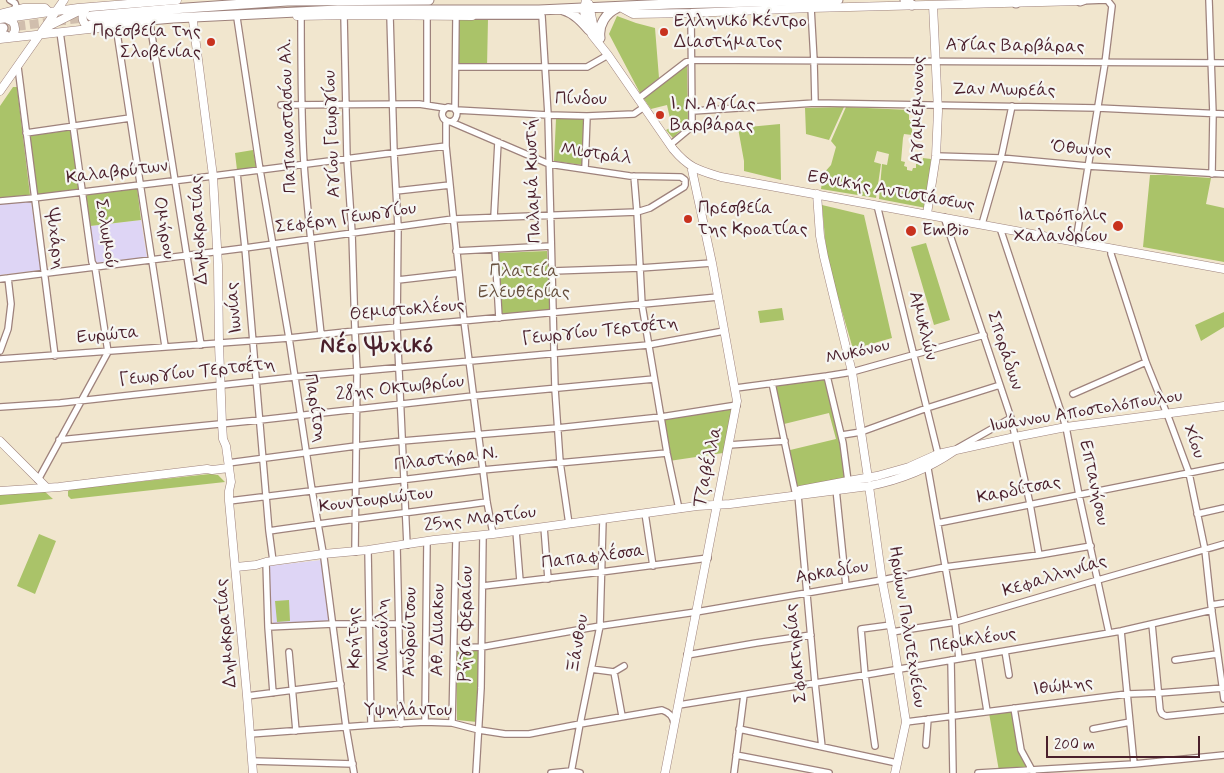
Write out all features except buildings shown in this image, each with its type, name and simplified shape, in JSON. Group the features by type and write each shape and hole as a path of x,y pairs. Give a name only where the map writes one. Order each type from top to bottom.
{"main road":[{"path":"90,17 287,1 430,0"},
{"path":"813,8 823,0"},
{"path":"561,10 587,4 620,7 838,0"},
{"path":"741,10 754,2"},
{"path":"600,38 600,29 604,20 611,11 620,7"},
{"path":"90,17 216,15 338,10 561,10 570,12 589,30"},
{"path":"348,15 381,10"},
{"path":"472,16 488,10"}],"street":[{"path":"3,29 16,6 10,0"},
{"path":"0,91 64,0"},
{"path":"101,0 114,5 177,0"},
{"path":"620,7 633,14 909,3 933,5 1018,1 1105,0 1110,3 1112,10 1076,242"},
{"path":"1209,0 1213,114 1212,174"},
{"name":"Εθνικής Αντιστάσεως","path":"587,4 585,20 595,40 608,55 670,144 681,158 693,168 721,177 1224,268"},
{"name":"Εθνικής Αντιστάσεως","path":"587,4 593,24 608,55"},
{"path":"3,29 60,32 71,30 90,17 114,5"},
{"name":"Αγαμέμνονος","path":"927,214 936,156 938,105 933,5"},
{"path":"14,10 42,7 55,14 65,29 71,30"},
{"path":"813,8 815,103"},
{"path":"670,144 691,127 693,121 691,13"},
{"path":"3,29 30,15 55,14 90,17 116,26 301,16 472,16"},
{"path":"30,15 38,22 43,31"},
{"name":"Αγίου Γεωργίου","path":"348,15 347,159 352,233 357,372 355,552"},
{"name":"Παπαναστασίου Αλ.","path":"301,16 301,105 304,164 321,334"},
{"path":"390,16 398,227 397,327 407,545"},
{"path":"427,16 427,105"},
{"path":"446,120 453,121 457,117 455,109 456,16"},
{"name":"Παλαμά Κωστή","path":"472,16 542,16 548,115 557,428 569,524"},
{"name":"Παρίτση","path":"237,18 323,554 354,773"},
{"name":"Δημοκρατίας","path":"192,21 213,176 218,251 222,447 226,466 226,482 229,490 253,773"},
{"path":"150,23 201,345"},
{"name":"Ομήρου","path":"116,26 165,346"},
{"path":"3,29 20,39 24,44 25,56"},
{"name":"Σολωμού","path":"60,32 92,262 95,267 108,352"},
{"path":"456,67 587,67 608,55"},
{"path":"638,99 691,60"},
{"name":"Αγίας Βαρβάρας","path":"691,60 1224,63"},
{"name":"Ψυχάρη","path":"18,66 55,356"},
{"name":"Ζαν Μωρεάς","path":"693,111 815,103 1098,108 1224,114"},
{"path":"281,105 419,104 455,109"},
{"name":"Μιστράλ","path":"427,105 446,120 549,164 634,176 681,177 685,180"},
{"path":"982,224 1001,158 1012,106"},
{"name":"Πίνδου","path":"455,109 587,116 634,114 644,107"},
{"path":"445,108 442,112 446,120 446,146 456,251 482,470 493,534"},
{"path":"586,169 587,116"},
{"path":"26,133 130,118"},
{"path":"494,218 498,142"},
{"name":"Καλαβρύτων","path":"0,201 446,146"},
{"name":"Όθωνος","path":"936,156 1001,158 1087,166 1224,174"},
{"name":"Τζαβέλλα","path":"665,773 737,405 736,388 693,168"},
{"name":"Ιωνίας","path":"237,173 269,531 268,627 273,693"},
{"path":"634,176 642,305 678,509"},
{"name":"Σεφέρη Γεωργίου","path":"0,279 453,219 637,212 650,208 684,187 685,180"},
{"path":"396,191 450,185"},
{"name":"Ηρώων Πολυτεχνείου","path":"817,194 820,236 824,257 852,372 882,580 906,722 895,773"},
{"name":"Αμυκλών","path":"877,205 938,454"},
{"name":"Σποράδων","path":"944,218 1010,418 1030,504 1039,555"},
{"name":"Επτανήσου","path":"1000,228 1066,427 1110,633"},
{"path":"456,251 551,246"},
{"name":"Χίου","path":"1111,248 1111,254 1146,362 1189,473 1205,550 1211,608 1222,670 1224,698"},
{"path":"495,249 499,318"},
{"path":"552,271 712,264"},
{"path":"398,280 459,273"},
{"path":"0,351 8,330 11,304 8,278"},
{"name":"Θεμιστοκλέους","path":"219,344 718,297"},
{"name":"Γεωργίου Τερτσέτη","path":"0,407 81,401 294,377 648,344 724,332"},
{"name":"Μυκόνου","path":"736,388 852,372 984,335"},
{"name":"Ευρώτα","path":"0,359 108,352 165,346 219,344"},
{"path":"38,480 108,352"},
{"path":"1073,394 1146,362"},
{"path":"827,376 842,436 848,481"},
{"name":"28ης Οκτωβρίου","path":"59,440 300,416 473,396 654,379"},
{"name":"Σφακτηρίας","path":"772,383 796,493 822,747"},
{"path":"842,436 861,432 927,408 1000,385"},
{"path":"0,491 59,487 207,469 212,470 306,452 402,441 661,417 737,405"},
{"name":"Ιωάννου Αποστολόπουλου","path":"927,463 938,454 1066,427 1224,406"},
{"path":"954,451 1010,418"},
{"path":"729,445 785,440"},
{"path":"0,441 46,487"},
{"name":"Ιωάννου Αποστολόπουλου","path":"796,493 848,481 882,483 905,476 927,463 954,451"},
{"name":"Πλαστήρα Ν.","path":"229,501 482,470 667,453"},
{"path":"927,463 959,658"},
{"name":"Καρδίτσας","path":"938,523 1224,466"},
{"name":"Ιωάννου Αποστολόπουλου","path":"717,503 836,489 868,482"},
{"path":"836,489 846,586"},
{"name":"Κουντουριώτου","path":"269,531 487,502"},
{"name":"25ης Μαρτίου","path":"236,564 256,565 270,561 323,554 355,552 427,541 645,514 697,506 707,502 717,503"},
{"path":"1198,514 1224,508"},
{"path":"645,514 653,566"},
{"name":"Ξάνθου","path":"571,772 600,626 603,519"},
{"path":"544,527 548,578"},
{"path":"516,531 520,581"},
{"name":"Ρήγα Φεραίου","path":"476,773 482,647 483,535"},
{"name":"Αθ. Διιακου","path":"452,723 456,538"},
{"name":"Ανδρούτσου","path":"425,722 427,541"},
{"name":"Κεφαλληνίας","path":"864,675 861,629 954,622 1224,544"},
{"name":"Μιαούλη","path":"397,546 401,724"},
{"name":"Αρκαδίου","path":"454,648 482,647 945,568 1091,546"},
{"name":"Κρήτης","path":"368,550 371,725"},
{"name":"Παπαφλέσσα","path":"483,586 708,558"},
{"name":"Περικλέους","path":"679,705 1121,631 1224,603"},
{"path":"268,627 333,624 399,624"},
{"path":"1152,624 1160,710 1162,714 1166,716 1224,710"},
{"path":"1121,631 1134,764"},
{"path":"688,655 811,635"},
{"path":"1005,651 1009,675"},
{"path":"289,652 296,731"},
{"path":"1175,660 1218,654"},
{"path":"978,656 987,711"},
{"path":"951,660 953,773"},
{"path":"591,670 614,672 624,666"},
{"path":"614,672 622,716"},
{"path":"864,675 875,746"},
{"path":"247,696 341,684"},
{"name":"Ιθώμης","path":"906,722 1127,694 1223,688"},
{"path":"734,773 744,695"},
{"path":"1014,708 1021,750 1033,772"},
{"name":"Υψηλάντου","path":"250,734 425,722 452,723 505,734 529,734 662,710 673,717 674,725"},
{"path":"926,745 928,719"},
{"path":"1093,728 1130,722"},
{"path":"739,729 897,763"},
{"path":"736,755 829,773"},
{"path":"978,773 1033,772 1224,755"},
{"path":"252,761 353,764"},
{"path":"1104,766 1108,773"},
{"path":"551,773 580,773"}],"shaded area":[{"path":"31,201 41,270 0,275 0,203"},
{"path":"141,220 147,257 95,263 90,226"},
{"path":"321,560 331,621 273,624 268,566"}],"green space":[{"path":"456,16 488,19 487,67 456,67"},
{"path":"617,16 655,28 659,78 640,93 609,34"},
{"path":"687,65 688,123 673,138 666,130 672,127 667,105 651,109 644,99"},
{"path":"13,87 17,87 30,195 0,198 0,106"},
{"path":"844,107 829,140 806,134 805,108"},
{"path":"846,107 909,110 909,120 912,120 912,135 904,134 901,161 905,162 904,166 907,167 907,170 912,171 913,168 916,168 916,164 922,164 923,158 931,159 926,208 879,199 882,164 887,165 889,154 877,151 874,162 881,164 876,198 821,189 823,174 831,165 836,147 831,141"},
{"path":"556,119 584,119 583,165 554,161"},
{"path":"780,124 781,180 744,171 738,128"},
{"path":"71,130 79,189 37,195 29,136"},
{"path":"253,150 256,167 237,170 235,153"},
{"path":"1150,175 1211,178 1206,204 1224,208 1224,262 1143,247"},
{"path":"137,187 141,220 90,226 86,193"},
{"path":"822,205 864,215 892,338 853,349 827,260"},
{"path":"926,243 950,320 934,325 911,247"},
{"name":"Πλατεία Ελευθερίας","path":"547,251 550,311 501,315 498,253"},
{"path":"782,308 784,320 760,323 758,311"},
{"path":"1224,312 1224,327 1201,341 1195,325"},
{"path":"827,376 848,481 795,491 786,451 836,439 829,413 784,424 772,383"},
{"path":"732,408 723,453 669,461 663,419"},
{"path":"210,474 218,475 225,482 71,499 68,496 68,491 71,489"},
{"path":"43,490 53,499 0,505 0,492"},
{"path":"39,534 56,541 35,594 17,586"},
{"path":"289,600 290,621 277,622 275,601"},
{"path":"456,648 479,648 477,722 457,720"},
{"path":"1011,711 1019,752 1028,769 999,771 989,713"}],"tunnel":[{"path":"3,28 91,17"}],"place":[{"name":"Ελληνικό Κέντρο Διαστήματος","path":"664,32"},
{"name":"Πρεσβεία της Σλοβενίας","path":"211,42"},
{"name":"Ι. Ν. Αγίας Βαρβάρας","path":"660,115"},
{"name":"Πρεσβεία της Κροατίας","path":"688,219"},
{"name":"Ιατρόπολις Χαλανδρίου","path":"1118,226"},
{"name":"EmBio","path":"911,231"}],"district":[{"name":"Νέο Ψυχικό","path":"377,347"}]}
